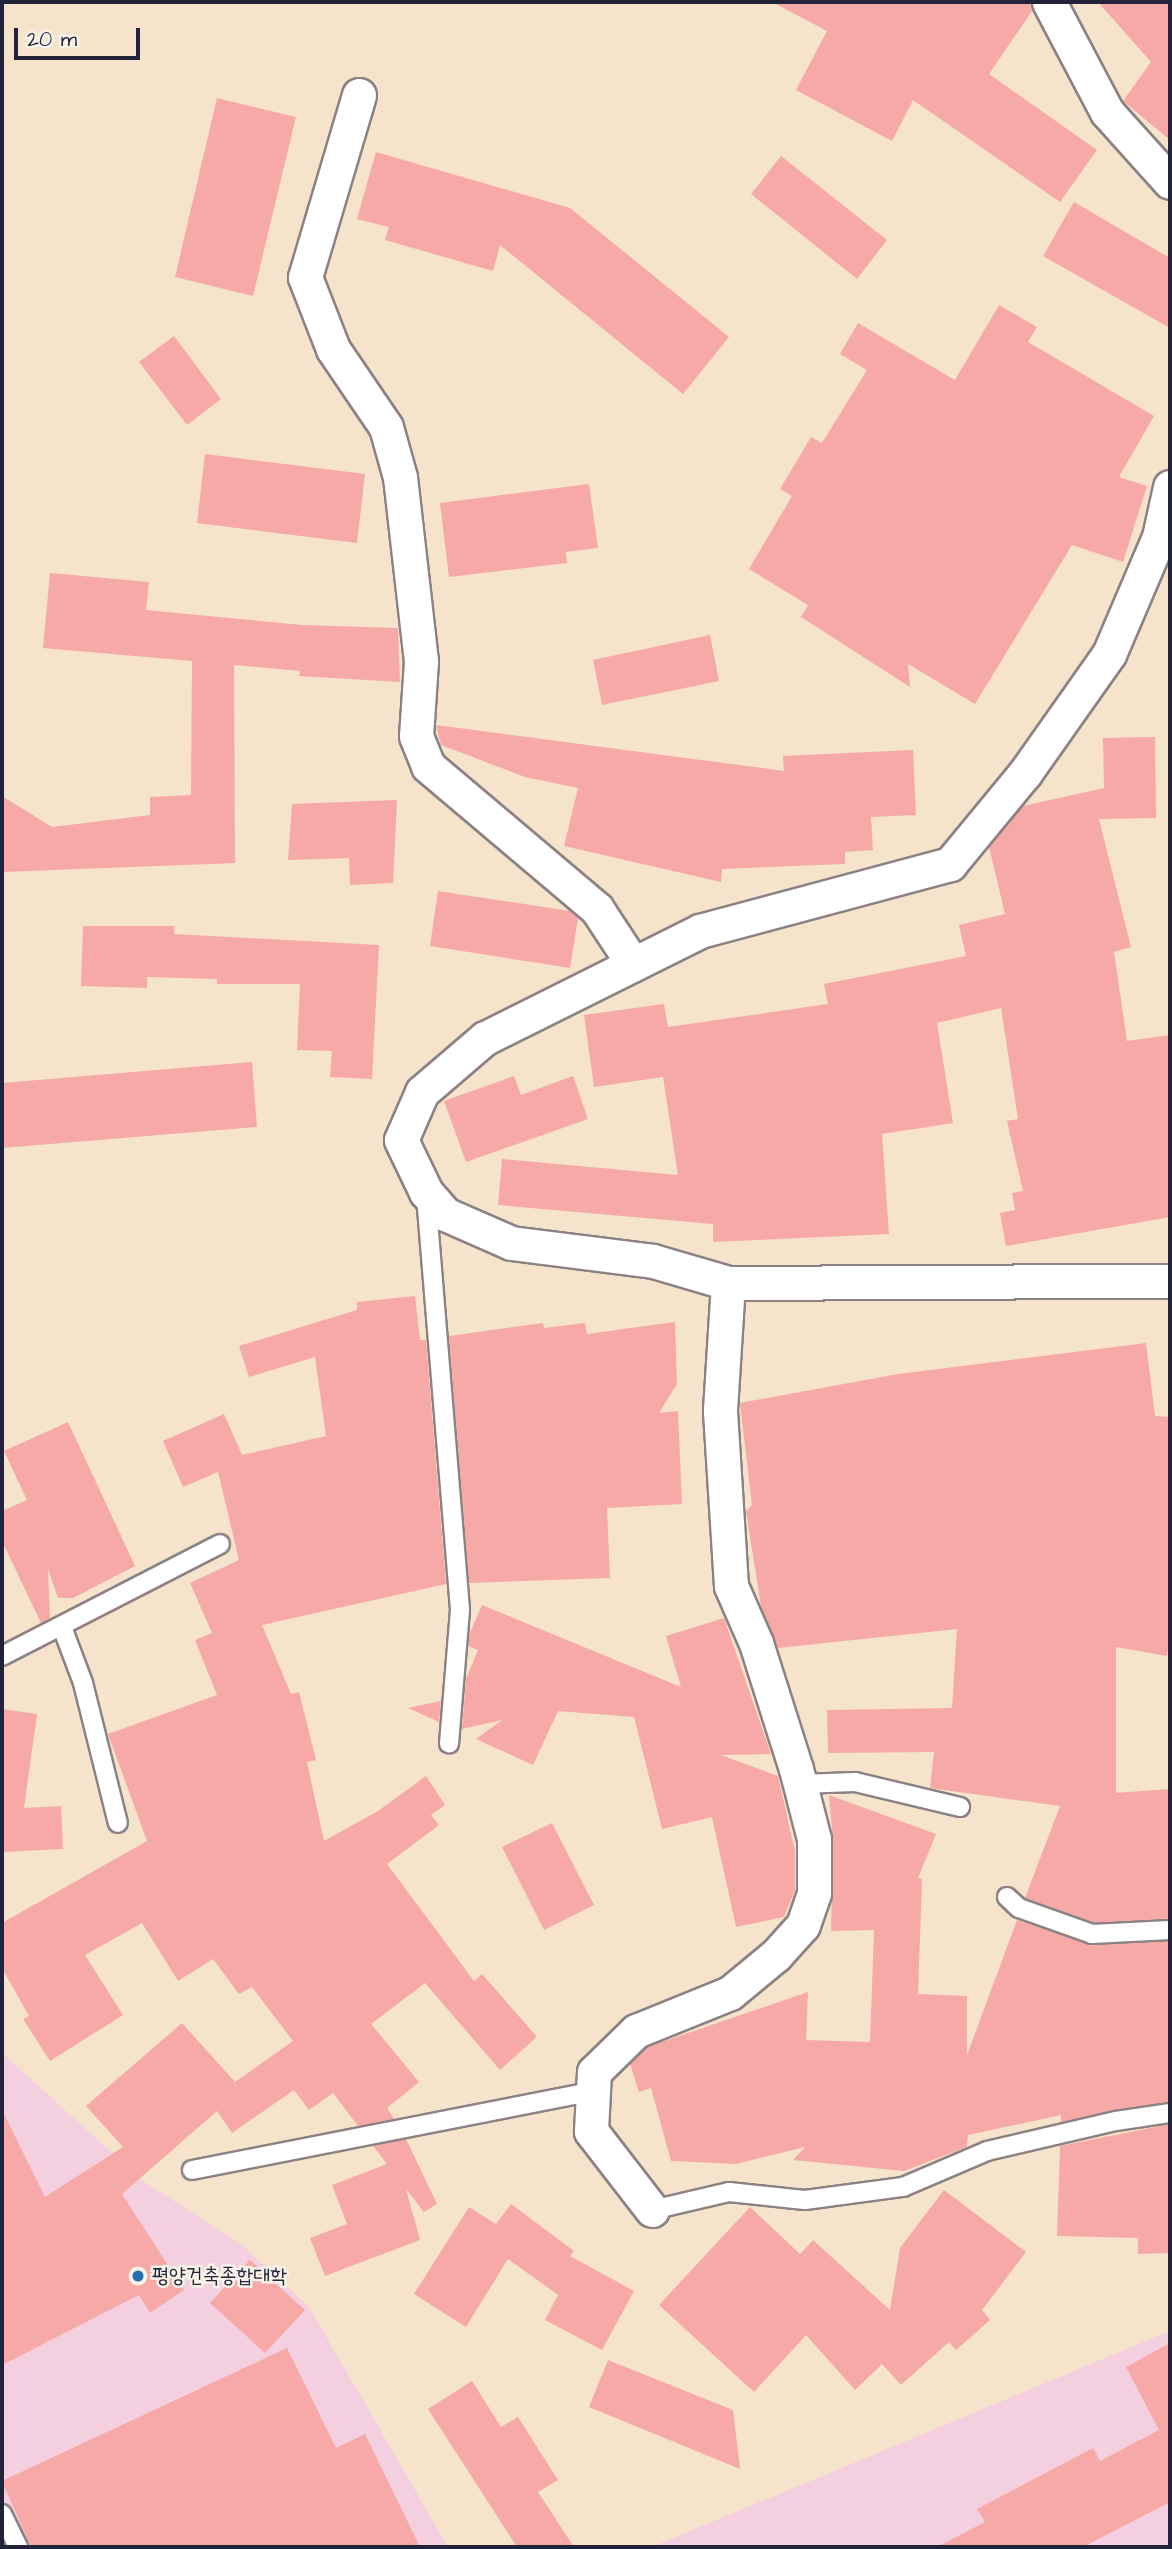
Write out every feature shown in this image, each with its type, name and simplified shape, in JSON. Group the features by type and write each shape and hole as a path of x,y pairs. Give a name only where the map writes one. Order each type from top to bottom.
{"street":[{"path":"1049,2 1107,113 1170,182"},
{"path":"359,95 305,277 333,349 386,427 400,477 421,661 416,736 428,766 597,909 632,964"},
{"path":"1170,487 1159,537 1109,654 1025,773 950,864 700,931 632,964 485,1038 422,1092 401,1140 426,1192 445,1214 511,1243 653,1261 728,1283 1170,1281"},
{"path":"652,2210 592,2131 594,2072 636,2031 730,1993 776,1955 803,1925 814,1893 814,1839 800,1784 756,1643 731,1586 720,1410 728,1283"}],"lane":[{"path":"426,1192 460,1611 449,1744"},
{"path":"2,1656 220,1544"},
{"path":"62,1627 83,1683 118,1823"},
{"path":"800,1784 855,1782 960,1807"},
{"path":"1007,1897 1019,1908 1092,1934 1170,1930"},
{"path":"192,2170 593,2091"},
{"path":"652,2210 729,2192 805,2200 903,2187 987,2151 1116,2121 1170,2113"},
{"path":"2,2514 18,2547"}],"shaded area":[{"name":"평양건축종합대학","path":"2,2053 143,2181 242,2245 309,2307 448,2547 2,2547"},
{"path":"1170,2331 1170,2547 652,2547"}],"building":[{"path":"772,2 1030,2 1032,11 989,74 1097,150 1060,202 913,100 892,141 796,90 827,31"},
{"path":"1098,2 1170,2 1170,140 1123,101 1151,62"},
{"path":"217,98 296,117 253,296 175,277"},
{"path":"376,152 570,208 729,337 683,394 500,245 493,271 385,240 389,227 357,219"},
{"path":"781,156 887,240 857,279 751,194"},
{"path":"1074,202 1170,258 1170,328 1043,256"},
{"path":"999,305 1037,327 1028,342 1154,416 1119,477 1147,486 1123,562 1072,545 975,704 908,664 910,687 801,617 808,605 749,569 792,496 780,489 811,437 822,443 867,370 840,354 858,323 955,380"},
{"path":"174,336 221,399 187,425 139,362"},
{"path":"205,454 365,474 357,543 197,523"},
{"path":"589,484 598,548 566,552 567,563 449,577 440,503"},
{"path":"50,573 149,582 146,610 302,625 398,628 400,682 299,676 300,671 234,665 235,863 2,872 2,796 52,827 150,815 150,797 191,795 192,661 43,648"},
{"path":"710,635 719,681 602,705 593,660"},
{"path":"436,725 784,771 783,756 913,750 916,815 871,817 873,850 845,852 845,864 722,869 721,882 564,846 578,788 525,777 441,745"},
{"path":"1155,737 1156,818 1099,819 1131,947 1114,952 1127,1041 1170,1035 1170,1217 1006,1246 1000,1213 1015,1210 1012,1193 1023,1191 1007,1121 1018,1119 1001,1008 937,1023 953,1123 882,1134 889,1234 713,1242 713,1224 498,1205 502,1159 678,1175 663,1077 594,1087 584,1015 664,1004 668,1027 828,1004 824,984 966,956 959,925 1005,914 989,847 1023,806 1104,788 1103,738"},
{"path":"397,800 393,883 350,885 349,858 288,860 292,804"},
{"path":"438,891 570,911 578,918 570,968 430,946"},
{"path":"83,926 174,926 174,934 379,945 372,1079 330,1077 332,1051 297,1050 300,984 217,984 217,979 147,977 147,988 81,986"},
{"path":"252,1062 257,1127 2,1148 2,1083"},
{"path":"514,1076 521,1095 573,1076 588,1119 466,1162 444,1101"},
{"path":"415,1296 420,1340 426,1340 446,1584 262,1625 291,1694 299,1692 316,1760 307,1762 324,1841 378,1811 426,1776 445,1805 431,1815 439,1825 387,1864 474,1981 482,1974 537,2037 500,2070 425,1983 371,2024 419,2082 387,2108 394,2119 358,2126 333,2093 309,2110 294,2090 232,2133 217,2111 122,2194 184,2290 150,2313 139,2295 2,2365 2,2110 45,2197 123,2147 86,2106 182,2023 235,2082 293,2041 252,1987 239,1994 213,1959 178,1981 142,1923 85,1955 123,2015 50,2061 23,2019 29,2016 2,1968 2,1923 147,1841 108,1734 217,1695 195,1640 212,1633 190,1583 239,1560 218,1472 183,1487 163,1441 224,1414 242,1455 326,1436 315,1357 249,1377 239,1346 357,1310 357,1302"},
{"path":"675,1322 677,1384 659,1413 678,1411 682,1504 607,1508 610,1578 469,1583 449,1336 543,1323 544,1328 585,1323 587,1334"},
{"path":"1146,1343 1155,1416 1170,1417 1170,1634 1167,1656 1116,1647 1116,1793 1170,1789 1170,1919 1094,1923 1025,1898 1060,1806 930,1788 934,1752 828,1753 827,1710 952,1708 957,1629 778,1648 761,1606 746,1511 752,1505 740,1403 898,1374"},
{"path":"68,1422 135,1566 73,1598 58,1598 48,1569 50,1618 41,1623 2,1541 2,1511 27,1500 4,1451"},
{"path":"482,1605 681,1687 666,1636 724,1618 771,1754 721,1755 778,1776 795,1851 795,1890 784,1917 736,1927 712,1817 662,1829 634,1717 558,1711 533,1765 476,1739 502,1720 462,1729 466,1679 478,1650 468,1646 469,1635"},
{"path":"441,1701 439,1722 408,1708"},
{"path":"2,1709 37,1714 24,1808 61,1806 63,1849 2,1852"},
{"path":"829,1795 936,1834 918,1878 922,1879 918,1994 967,1996 967,2055 1017,1920 1092,1945 1170,1941 1170,2102 1061,2122 1061,2115 968,2135 967,2147 904,2171 793,2160 805,2147 736,2164 671,2161 651,2088 639,2092 630,2064 647,2047 808,1992 806,2040 870,2042 874,1930 831,1931 833,1839"},
{"path":"552,1823 594,1905 544,1930 502,1847"},
{"path":"1170,2124 1170,2253 1138,2254 1138,2238 1057,2236 1060,2146"},
{"path":"406,2139 437,2204 424,2212 406,2189 420,2240 325,2276 310,2238 347,2224 332,2185 387,2164 373,2146"},
{"path":"944,2190 1026,2252 982,2310 990,2320 956,2350 949,2342 901,2385 882,2364 855,2390 806,2335 754,2392 659,2305 750,2207 800,2254 813,2240 890,2310 900,2248"},
{"path":"511,2204 574,2251 570,2256 634,2291 602,2350 545,2320 558,2295 508,2259 466,2327 414,2294 469,2207 496,2224"},
{"path":"250,2260 305,2310 265,2353 210,2303"},
{"path":"1170,2343 1170,2502 1083,2547 937,2547 985,2522 977,2509 1093,2448 1100,2461 1159,2430 1126,2367"},
{"path":"287,2348 336,2448 365,2434 420,2547 31,2547 2,2481"},
{"path":"608,2360 733,2410 740,2469 589,2407"},
{"path":"472,2381 501,2427 518,2417 558,2480 538,2492 574,2547 517,2547 428,2409"}],"place":[{"name":"평양건축종합대학","path":"138,2276"}]}
